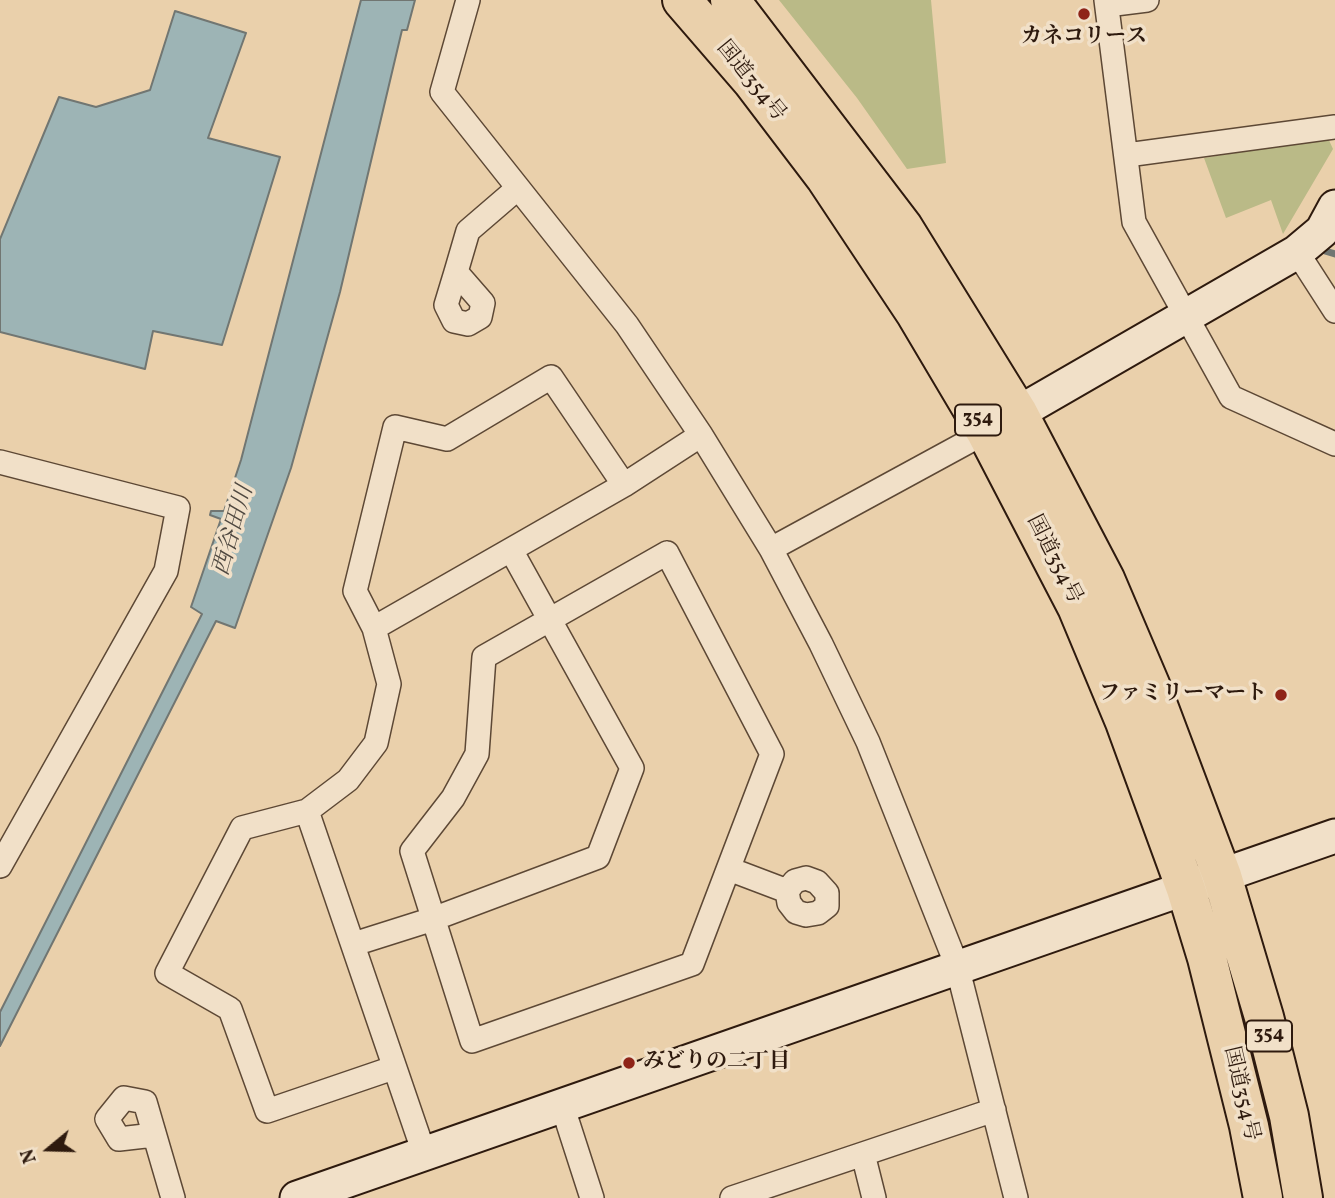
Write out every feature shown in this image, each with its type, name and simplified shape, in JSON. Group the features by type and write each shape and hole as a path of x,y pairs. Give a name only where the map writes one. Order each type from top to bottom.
{"highway":[{"name":"国道354号","path":"682,0 752,81 825,177 916,314 986,432 1077,607 1125,722 1186,889 1246,1113 1263,1198"},
{"name":"国道354号","path":"730,0 903,227 1018,413 1105,579 1152,687 1222,876 1264,1017 1289,1116 1303,1198"}],"street":[{"path":"468,0 442,92 627,325 701,435 771,550 868,742 957,966 1016,1198"},
{"path":"1147,0 1106,3 1134,222 1231,397 1335,444"},
{"path":"1127,155 1335,127"},
{"path":"456,272 468,231 518,188"},
{"path":"1018,413 1297,252 1322,230 1335,207"},
{"path":"1297,252 1335,311"},
{"path":"393,1068 267,1111 230,1009 167,973 242,828 307,811 348,780 376,743 389,684 374,628 355,591 395,427 447,439 551,377 624,485"},
{"path":"771,550 986,432"},
{"path":"374,628 624,485 701,435"},
{"path":"0,462 178,508 166,571 0,866"},
{"path":"354,944 433,919 597,857 632,768 511,550"},
{"path":"667,553 772,754 729,869 692,964 472,1041 412,851 453,798 477,754 484,657 667,553"},
{"path":"307,811 354,944 393,1068 425,1153"},
{"path":"297,1198 1335,836"},
{"path":"729,869 787,891"},
{"path":"562,1105 592,1198"},
{"path":"734,1198 994,1110"},
{"path":"154,1135 173,1198"},
{"path":"863,1153 874,1198"}],"green space":[{"path":"779,0 931,0 946,163 907,169 857,98"},
{"path":"1328,138 1333,149 1283,234 1271,200 1226,218 1204,158"}],"water":[{"name":"西谷田川","path":"361,0 415,0 407,30 402,30 340,292 291,468 235,628 216,621 0,1046 0,1012 202,614 191,607 221,519 210,515 211,511 224,511 241,460"},
{"path":"175,11 246,33 208,138 280,157 222,345 153,331 145,369 0,332 0,239 59,97 96,107 150,90"}],"waterway":[{"path":"1325,251 1335,254"}],"place":[{"name":"カネコリース","path":"1084,14"},
{"name":"ファミリーマート","path":"1281,695"},
{"name":"みどりの二丁目","path":"629,1063"}]}
